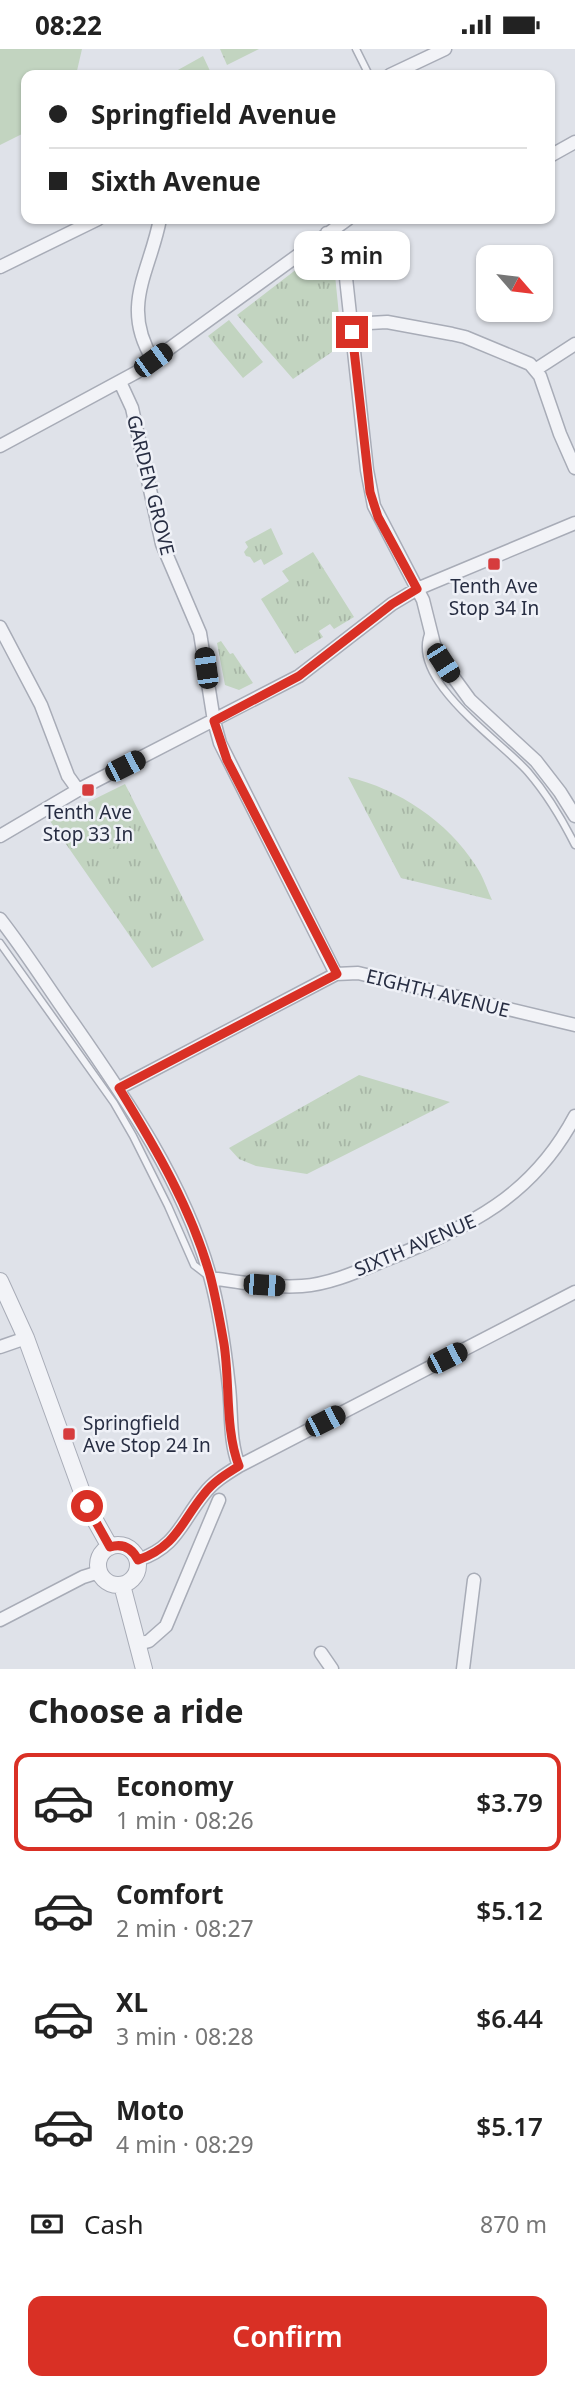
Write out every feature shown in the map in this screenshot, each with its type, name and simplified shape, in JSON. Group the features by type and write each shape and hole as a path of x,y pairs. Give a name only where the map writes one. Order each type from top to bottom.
{"street":[{"path":"401,70 445,49"},
{"path":"555,153 575,142"},
{"path":"0,267 88,224"},
{"path":"153,360 141,334 137,304 158,224"},
{"path":"0,446 120,382 340,224"},
{"path":"327,233 344,266 370,492 378,517 417,589 443,663 454,681 494,724 536,761 575,816"},
{"path":"351,324 387,322 465,337 522,360 540,376 575,468"},
{"path":"535,370 575,344"},
{"name":"GARDEN GROVE","path":"120,382 132,408 162,544 200,633 214,721 227,760 337,974"},
{"path":"0,836 78,790 299,676 392,604 417,589 575,523"},
{"path":"0,627 41,705 68,776 78,790"},
{"path":"0,919 119,1088 176,1190 194,1230 211,1278 227,1368 232,1443 239,1466"},
{"name":"EIGHTH AVENUE","path":"337,974 358,973 575,1025"},
{"path":"119,1088 337,974"},
{"name":"SIXTH AVENUE","path":"211,1278 264,1285 304,1286 349,1274 435,1240 489,1212 528,1179 564,1137 575,1116"},
{"path":"0,1281 26,1338 87,1506 110,1547"},
{"path":"138,1560 170,1541 211,1486 239,1466 575,1292"},
{"path":"0,1347 26,1338"},
{"path":"138,1644 149,1641 166,1626 219,1500"},
{"path":"110,1547 127,1547 138,1560 134,1577 122,1585 108,1583 99,1572 99,1560 110,1547"},
{"path":"0,1620 83,1577 99,1572"},
{"path":"463,1669 474,1580"},
{"path":"122,1585 144,1669"},
{"path":"321,1653 331,1669"}],"lane":[{"path":"356,49 366,70"},
{"path":"430,628 425,640 425,655 449,695 469,718 527,771 548,798 575,845"},
{"path":"0,943 114,1103 158,1184 194,1265 211,1278"}],"green space":[{"path":"0,49 82,49 77,70 21,70 21,134 0,145"},
{"path":"220,49 259,49 227,65"},
{"path":"203,56 210,70 178,70"},
{"path":"311,261 326,265 335,275 342,345 293,379 237,315"},
{"path":"229,320 263,362 243,378 208,336"},
{"path":"271,528 283,554 264,565 261,559 254,563 244,552 248,547 245,542"},
{"path":"313,552 354,617 334,629 330,624 319,631 323,637 295,654 261,599 289,581 282,571"},
{"path":"221,641 230,654 233,653 253,683 239,690 225,685 217,643"},
{"path":"348,777 367,782 403,799 436,821 476,866 492,900 401,878"},
{"path":"125,784 204,940 152,968 50,821"},
{"path":"109,817 122,842 105,851 92,825"},
{"path":"359,1075 450,1102 307,1174 256,1166 239,1159 229,1148"}],"place":[{"name":"Tenth Ave Stop 34 In","path":"494,564"},
{"name":"Tenth Ave Stop 33 In","path":"88,790"},
{"name":"Springfield Ave Stop 24 In","path":"69,1434"}],"route":[{"path":"87,1506 110,1547 127,1547 138,1560 170,1541 211,1486 239,1466 232,1443 224,1346 211,1278 176,1190 119,1088 337,974 227,760 214,721 299,676 392,604 417,589 378,517 370,492 352,332"}]}
